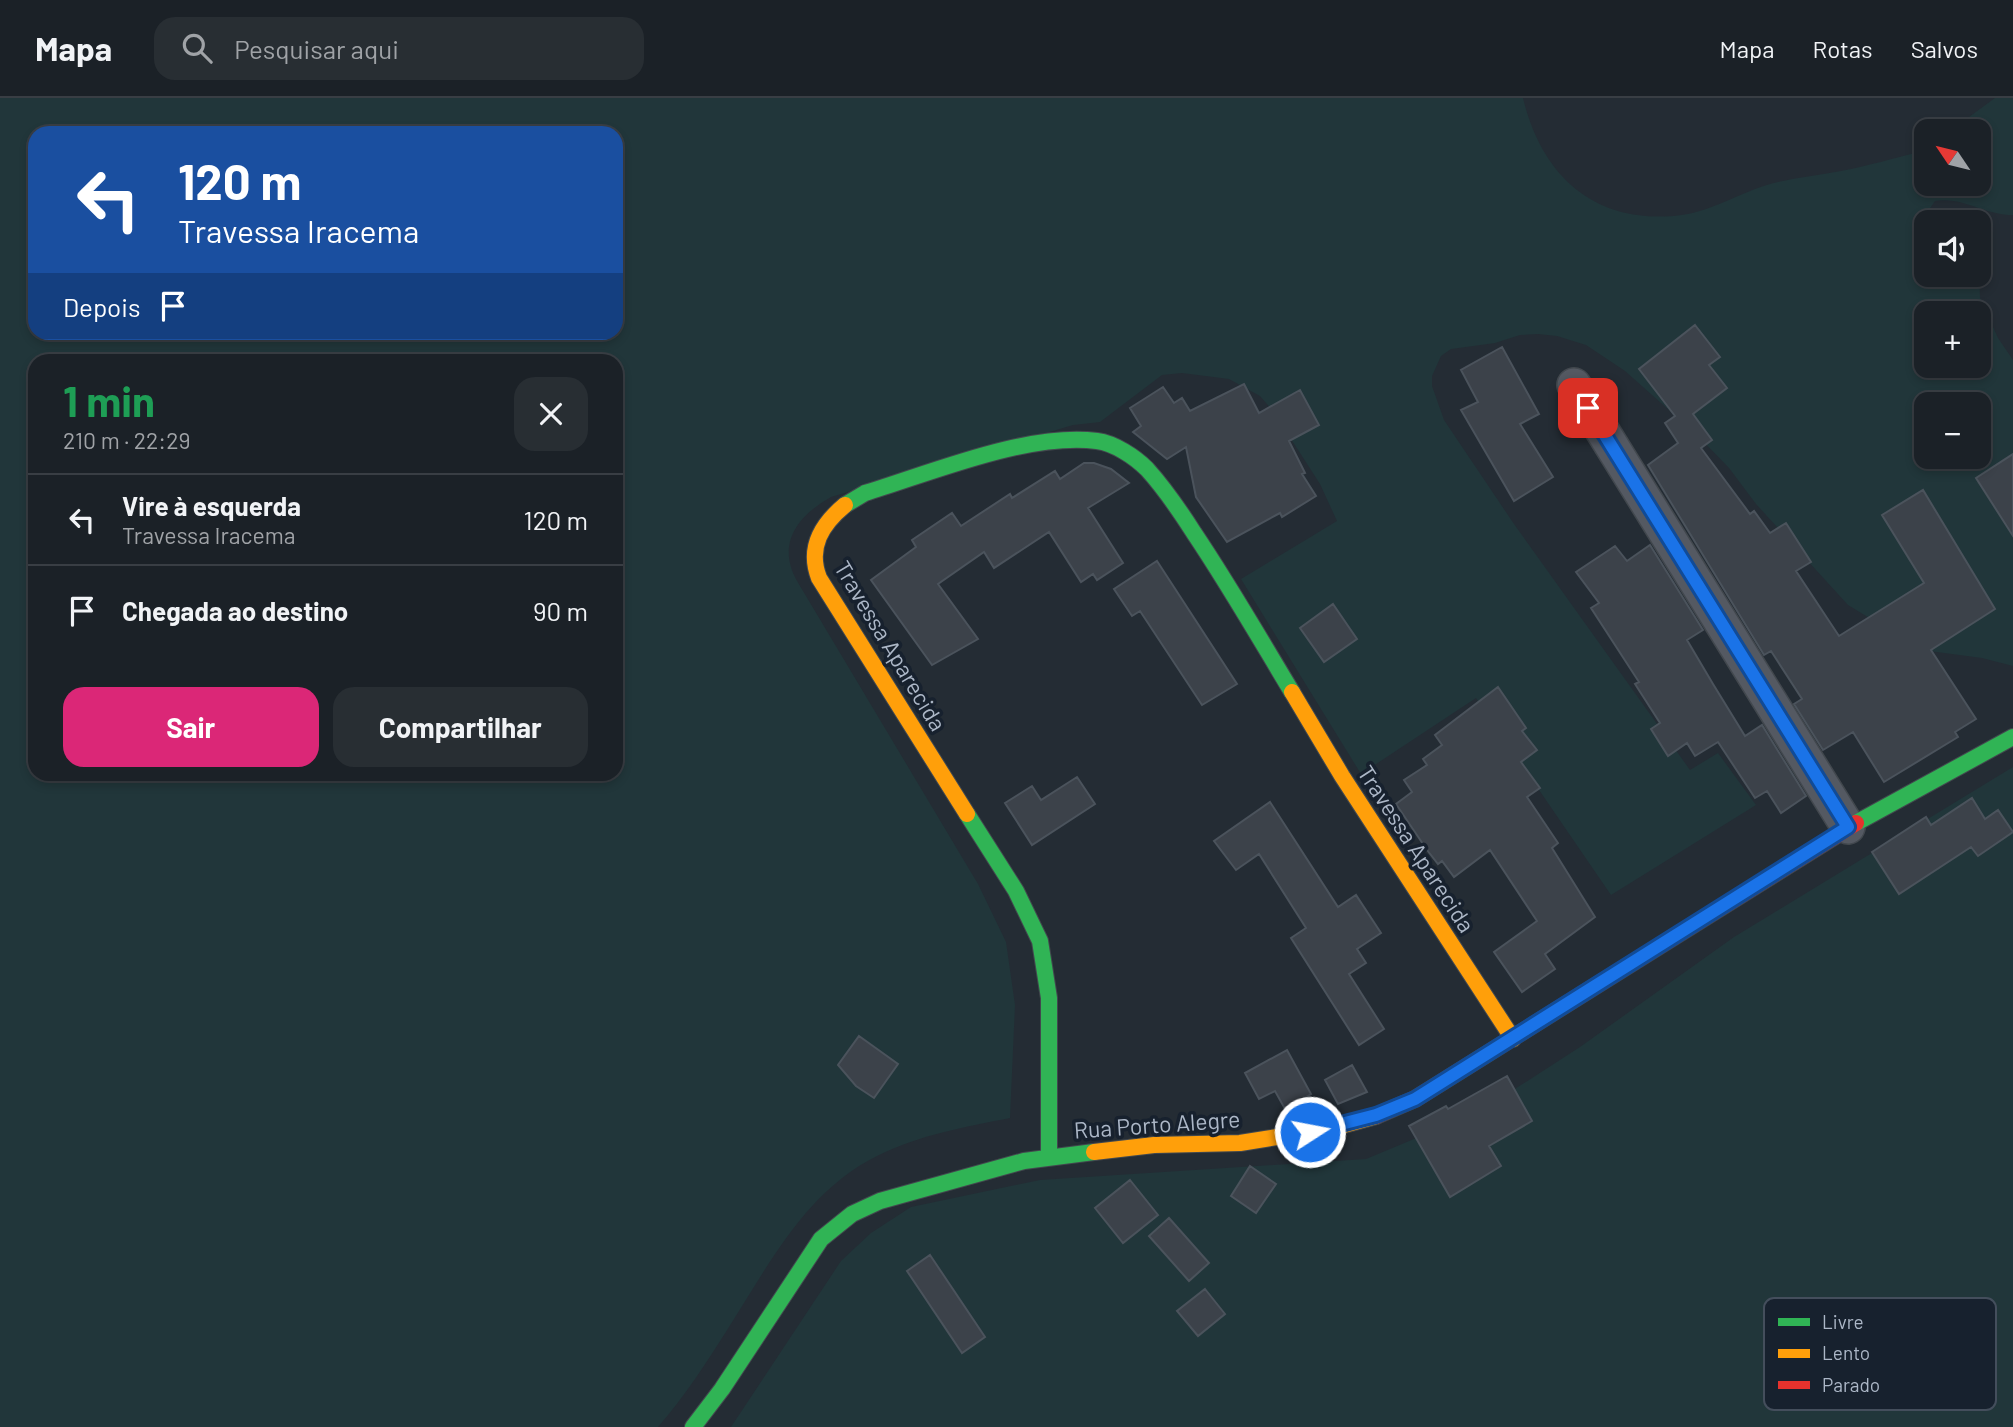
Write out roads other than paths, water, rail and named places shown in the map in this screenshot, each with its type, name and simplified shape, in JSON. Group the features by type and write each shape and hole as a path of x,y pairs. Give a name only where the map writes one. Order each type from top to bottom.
{"street":[{"path":"1574,385 1848,827"},
{"name":"Travessa Aparecida","path":"1049,1157 1049,998 1040,941 1016,891 838,611 815,569 813,560 820,532 834,514 852,500 1013,448 1071,440 1098,441 1121,450 1156,478 1213,561 1342,776 1513,1039"},
{"name":"Rua Porto Alegre","path":"693,1427 722,1389 814,1249 834,1226 852,1214 893,1197 986,1170 1049,1157 1154,1145 1240,1143 1334,1128 1415,1099 1848,827 2013,737"}]}
